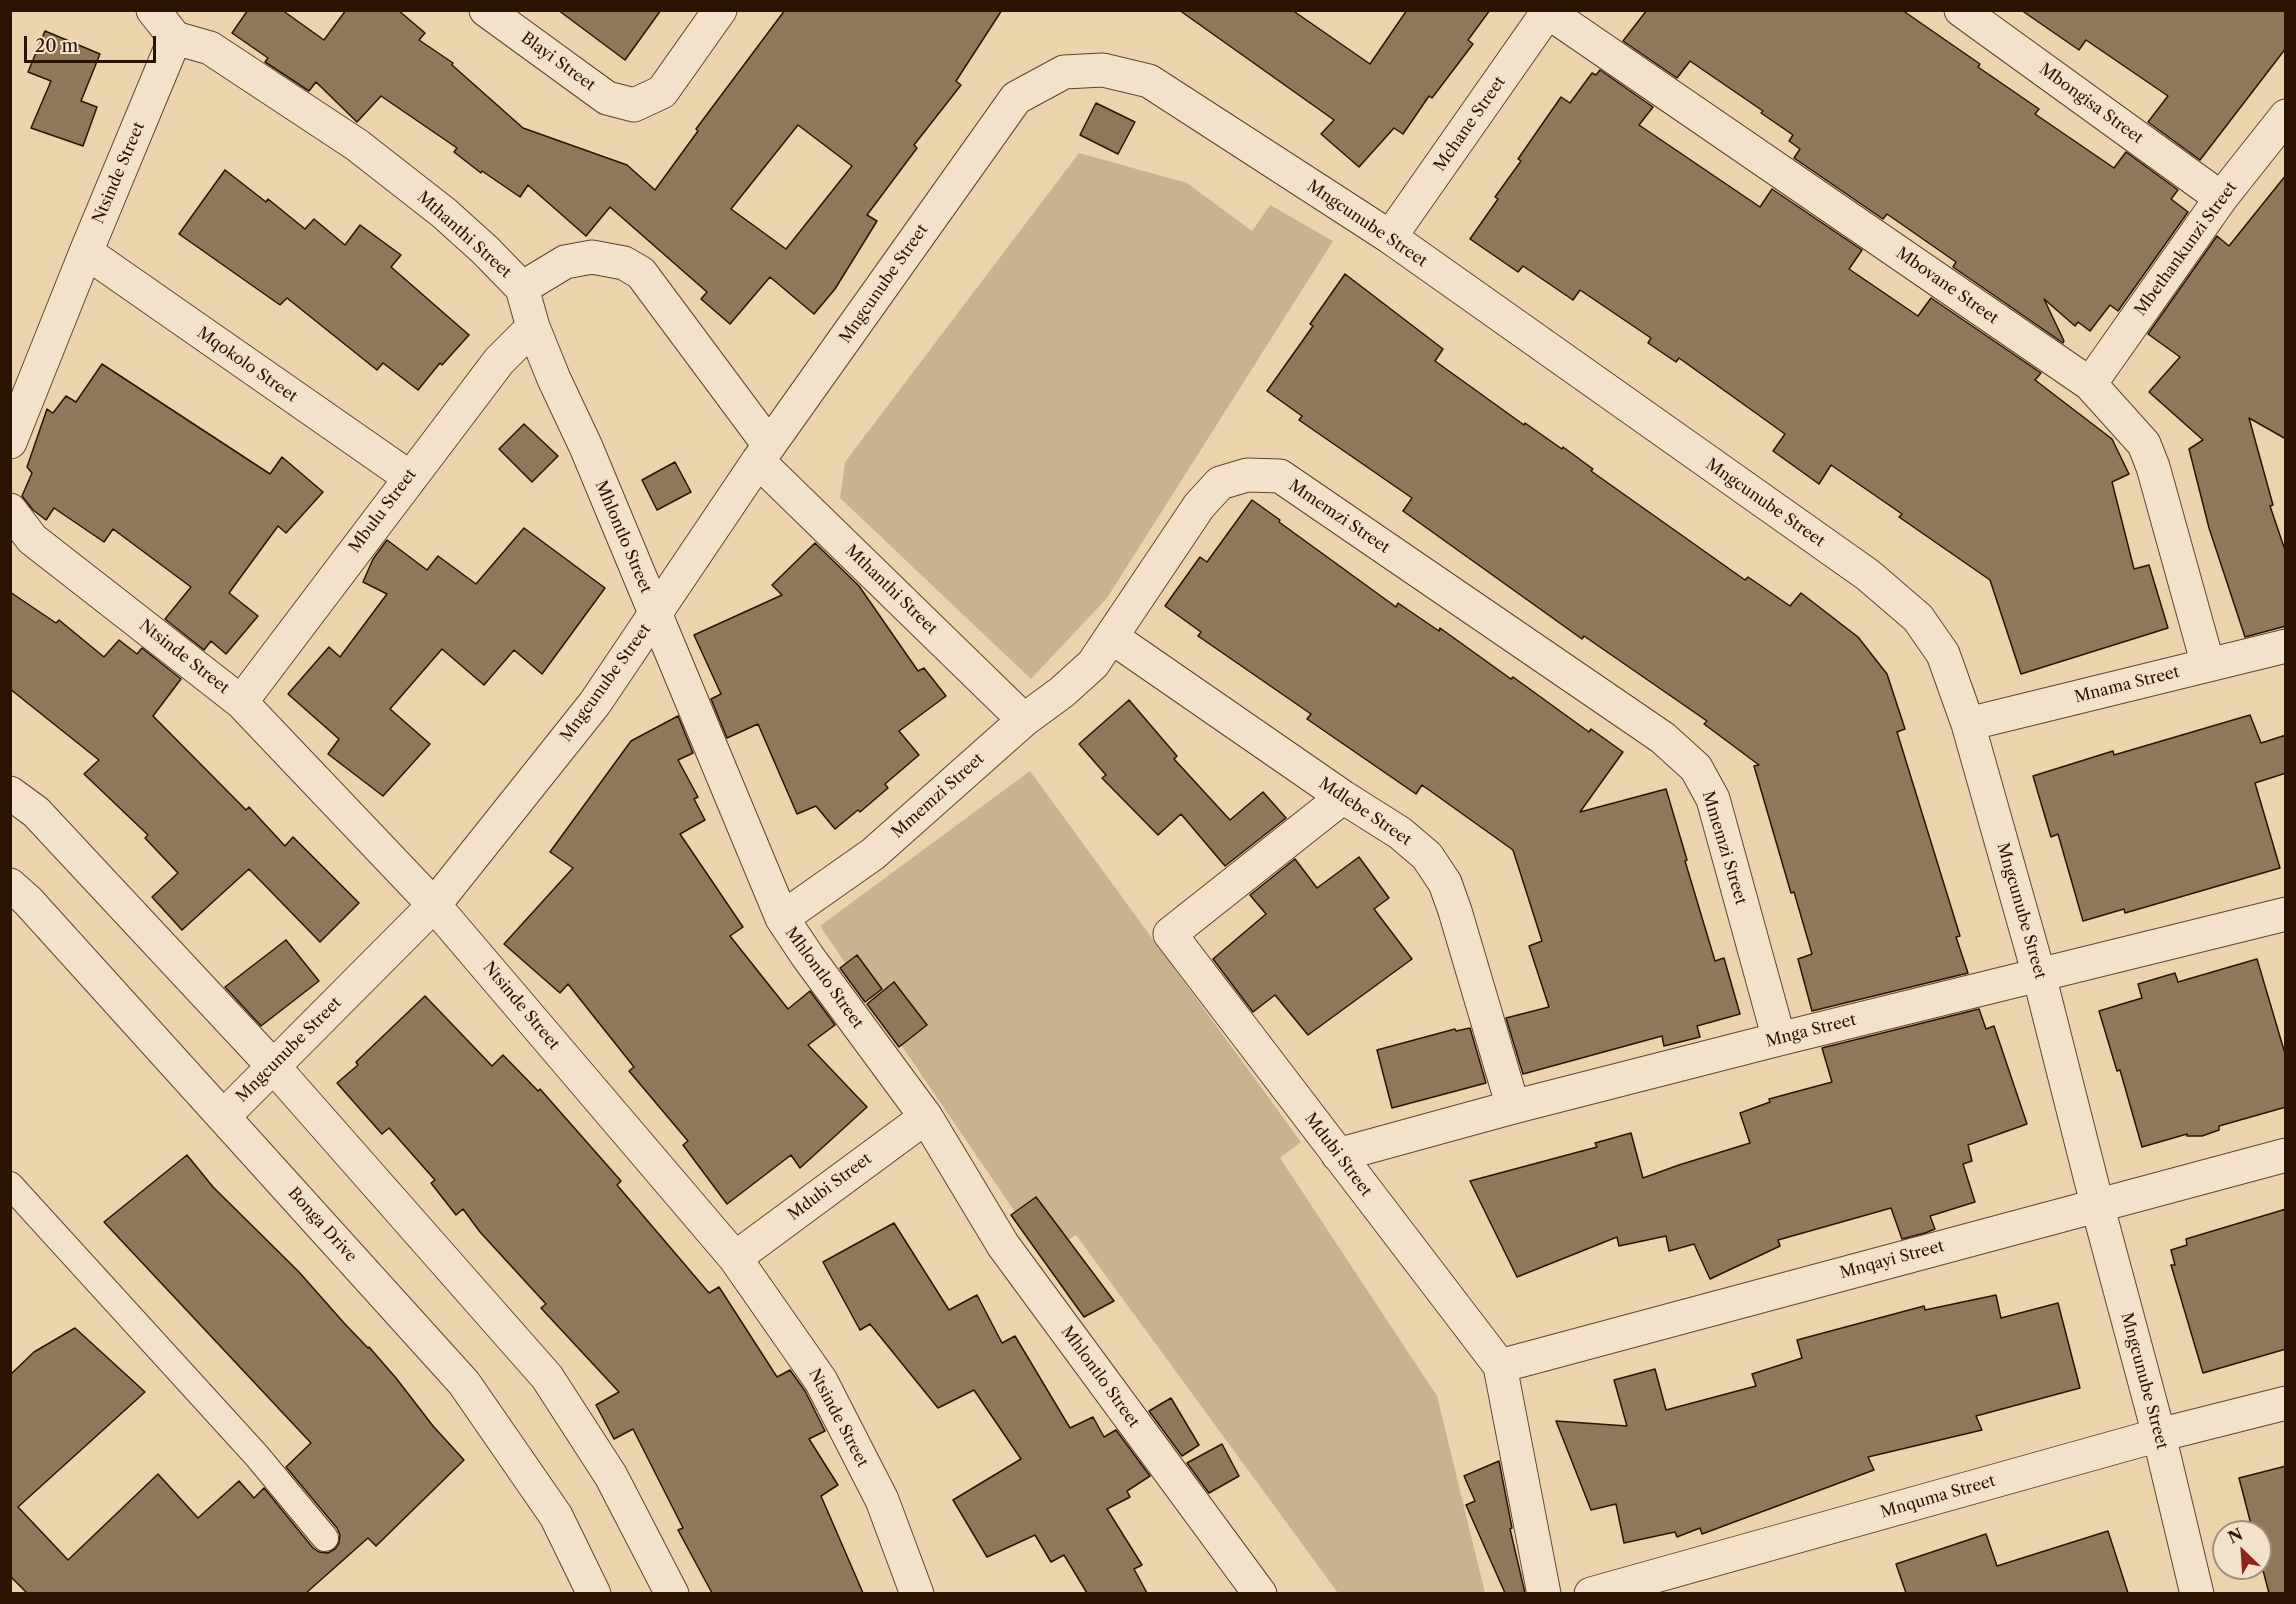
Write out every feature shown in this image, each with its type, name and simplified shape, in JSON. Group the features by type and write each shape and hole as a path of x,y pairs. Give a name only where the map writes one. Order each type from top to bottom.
{"street":[{"path":"153,10 175,38"},
{"name":"Blayi Street","path":"486,10 607,98 634,105 662,92 720,10"},
{"name":"Mbongisa Street","path":"1961,10 2221,198"},
{"name":"Mchane Street","path":"1390,237 1549,11"},
{"name":"Mbovane Street","path":"1549,11 2090,384 2144,444 2153,467 2208,665"},
{"name":"Ntsinde Street","path":"10,442 175,38"},
{"name":"Mthanthi Street","path":"175,38 210,48 357,145 444,213 522,288 565,262 592,256 624,263 641,273 764,453 1024,720"},
{"name":"Mngcunube Street","path":"224,1116 434,905 595,703 764,453 1016,98 1064,72 1103,70 1149,81 1390,237 1868,575 1918,618 1943,654 1968,724 2039,975 2197,1593"},
{"name":"Mbethankunzi Street","path":"2090,384 2221,198 2286,116"},
{"name":"Mqokolo Street","path":"86,252 409,477"},
{"name":"Mhlontlo Street","path":"522,288 533,327 782,918 926,1117 1003,1245 1260,1593"},
{"name":"Mbulu Street","path":"241,702 499,361 533,327"},
{"name":"Mmemzi Street","path":"782,918 873,854 1024,720 1062,692 1094,664 1199,506 1220,483 1247,475 1280,476 1663,738 1696,768 1713,799 1779,1039"},
{"name":"Ntsinde Street","path":"10,510 32,539 241,702 434,905 735,1258 821,1382 882,1500 917,1593"},
{"name":"Mdlebe Street","path":"1113,638 1343,796 1400,832 1426,856 1445,883 1455,911 1513,1107"},
{"name":"Mnama Street","path":"1968,724 2286,646"},
{"path":"10,794 36,812 273,1066 547,1377 611,1476 672,1593"},
{"name":"Mdubi Street","path":"1343,796 1170,934 1500,1366 1544,1593"},
{"name":"Bonga Drive","path":"10,885 28,901 464,1383 556,1516 594,1593"},
{"name":"Mnga Street","path":"1338,1155 1513,1107 1779,1039 2286,914"},
{"name":"Mdubi Street","path":"735,1258 926,1117"},
{"name":"Mnqayi Street","path":"1500,1366 2286,1155"},
{"name":"Mnquma Street","path":"1591,1593 2158,1435 2286,1403"}],"lane":[{"path":"10,1185 257,1456 325,1538"}],"shaded area":[{"path":"1079,153 1187,183 1252,231 1270,205 1333,241 1107,598 1031,679 840,498 845,462"},
{"path":"1030,771 1301,1142 1280,1158 1437,1396 1485,1593 1338,1593 1076,1235 1045,1256 820,926"}],"building":[{"path":"248,10 282,10 324,40 346,10 398,10 425,33 419,40 453,63 452,65 523,128 627,165 655,190 698,131 696,129 785,10 1002,10 956,81 961,85 914,145 917,148 867,215 877,221 835,289 814,314 770,277 730,324 701,299 707,292 610,207 586,236 528,185 520,197 482,171 481,173 454,152 457,148 381,96 357,122 316,82 309,91 265,62 268,58 232,33","holes":["798,125 852,166 786,249 731,209"]},
{"path":"558,10 661,10 625,60"},
{"path":"1179,10 1292,10 1370,64 1407,10 1490,10 1468,40 1473,44 1432,98 1429,96 1403,134 1394,128 1359,167 1321,134 1334,120"},
{"path":"1647,10 1902,10 1980,64 1978,67 2039,109 2035,114 2114,168 2126,152 2178,190 2171,199 2188,212 2118,311 2110,305 2090,331 2078,322 2075,326 2044,299 2063,343 1953,267 1956,262 1887,214 1883,219 1794,158 1800,149 1789,141 1793,135 1761,113 1763,111 1690,61 1677,78 1623,41"},
{"path":"2021,10 2286,10 2286,48 2200,160 2148,122 2168,96 2086,40 2079,50"},
{"path":"45,31 100,54 81,101 97,107 83,146 31,128 51,81 28,72"},
{"path":"1600,70 1653,107 1639,125 1760,207 1772,189 1862,250 1849,269 1918,316 1931,298 2041,373 2035,380 2112,439 2129,474 2112,482 2134,569 2149,565 2168,628 2021,674 1990,580 1899,517 1902,514 1831,465 1819,484 1773,451 1785,434 1679,358 1676,362 1648,343 1651,338 1580,290 1573,300 1523,266 1518,272 1470,239 1498,199 1495,197 1521,161 1518,159 1561,97 1570,103 1592,73 1596,75"},
{"path":"1096,103 1135,122 1118,154 1080,135"},
{"path":"225,170 266,202 268,199 305,229 314,219 345,245 360,225 401,255 391,267 469,335 442,365 440,363 418,390 383,363 377,370 287,298 280,305 179,234"},
{"path":"2286,175 2286,439 2249,418 2273,505 2270,506 2286,553 2286,626 2245,637 2209,528 2189,449 2203,440 2149,392 2180,357 2148,334 2217,236 2229,246"},
{"path":"1345,274 1443,349 1435,361 1524,425 1525,423 1562,449 1563,447 1593,469 1591,471 1745,580 1748,577 1790,606 1801,593 1858,637 1887,674 1905,729 1897,732 1960,936 1956,937 1968,973 1812,1011 1798,959 1812,954 1794,892 1791,893 1754,766 1759,765 1704,724 1707,721 1584,636 1582,639 1403,511 1412,498 1299,420 1302,416 1267,391 1313,326 1310,324"},
{"path":"102,364 270,474 282,457 323,492 286,533 278,526 229,593 258,616 226,654 211,641 204,650 165,619 191,587 113,529 104,542 54,508 46,520 33,510 22,496 32,473 27,467 47,409 53,413 66,396 76,402"},
{"path":"524,424 558,456 532,482 499,449"},
{"path":"675,462 691,492 657,510 642,480"},
{"path":"1252,500 1396,607 1398,603 1439,631 1440,628 1589,732 1591,729 1623,752 1580,812 1666,789 1715,961 1724,958 1740,1014 1697,1026 1700,1037 1664,1046 1662,1036 1523,1074 1506,1018 1549,1007 1529,946 1542,941 1513,850 1422,785 1416,794 1307,719 1311,714 1198,636 1201,632 1165,606 1200,557 1207,562"},
{"path":"524,528 605,588 542,674 514,650 484,685 442,649 390,709 430,744 383,796 328,754 339,739 288,694 329,647 340,657 387,594 363,582 373,559 387,540 427,570 438,556 476,584"},
{"path":"815,543 859,586 918,671 924,668 946,696 899,731 919,755 885,784 888,788 860,812 858,810 835,829 816,806 797,814 758,724 727,738 711,699 721,694 694,635 782,595 772,585"},
{"path":"10,592 56,623 59,620 104,657 119,640 137,654 142,648 181,679 153,716 246,810 249,807 285,846 293,837 359,903 320,942 249,869 182,930 152,897 178,873 145,838 148,835 84,774 99,760 10,689"},
{"path":"1129,700 1177,756 1174,759 1230,820 1263,792 1286,818 1225,866 1181,814 1158,835 1102,778 1106,775 1079,744"},
{"path":"2250,715 2261,743 2286,735 2286,773 2255,783 2280,868 2125,913 2124,909 2083,921 2058,834 2051,837 2033,776 2113,751 2114,755"},
{"path":"678,716 693,753 678,760 698,797 694,799 705,820 680,834 743,927 730,936 788,1009 810,991 835,1025 808,1045 867,1107 800,1168 791,1155 727,1204 683,1145 688,1141 629,1071 634,1067 568,984 560,993 504,944 573,868 550,852 631,741"},
{"path":"1359,857 1389,898 1374,909 1412,959 1308,1035 1275,995 1253,1012 1213,959 1266,914 1250,895 1295,859 1317,888"},
{"path":"286,940 319,981 261,1026 225,987"},
{"path":"857,955 882,989 865,1002 840,968"},
{"path":"2257,959 2286,1057 2286,1107 2219,1126 2219,1130 2202,1136 2187,1136 2187,1134 2142,1147 2120,1070 2117,1071 2099,1011 2142,998 2138,984 2175,973 2178,982"},
{"path":"894,982 927,1025 899,1047 867,1004"},
{"path":"425,996 492,1066 503,1055 538,1091 540,1089 621,1181 617,1185 709,1293 719,1287 777,1377 790,1370 805,1391 825,1431 809,1439 838,1485 821,1496 863,1593 712,1593 678,1530 683,1528 633,1429 614,1439 596,1405 619,1392 541,1308 546,1304 480,1232 463,1209 456,1215 431,1183 435,1180 389,1128 382,1134 337,1083 358,1065 356,1062"},
{"path":"1979,1009 1986,1029 1994,1026 2027,1124 1968,1145 1972,1161 1963,1164 1975,1202 1930,1216 1935,1229 1925,1233 1902,1239 1891,1208 1778,1240 1780,1246 1710,1279 1694,1244 1669,1251 1666,1236 1619,1246 1617,1237 1517,1277 1470,1181 1597,1147 1595,1143 1631,1133 1643,1178 1750,1143 1740,1113 1770,1102 1769,1099 1832,1082 1822,1048"},
{"path":"1470,1028 1486,1083 1392,1108 1377,1050 1455,1029 1456,1031"},
{"path":"187,1155 213,1187 299,1272 344,1323 369,1347 433,1426 464,1460 376,1546 368,1538 306,1593 27,1593 10,1576 10,1375 34,1352 75,1328 145,1392 18,1507 68,1560 158,1474 198,1518 239,1481 254,1498 264,1488 313,1548 319,1552 328,1553 339,1543 340,1535 337,1528 286,1467 311,1443 104,1222"},
{"path":"1036,1197 1114,1301 1084,1317 1011,1215"},
{"path":"2286,1209 2286,1349 2203,1373 2171,1265 2175,1265 2171,1250 2187,1245 2186,1239"},
{"path":"894,1223 949,1310 977,1295 1002,1343 1015,1336 1070,1428 1093,1417 1104,1437 1116,1430 1150,1476 1127,1491 1130,1497 1107,1509 1142,1565 1134,1569 1147,1593 1087,1593 1064,1555 1051,1562 1035,1535 987,1557 953,1500 1021,1459 974,1390 938,1408 870,1324 860,1330 823,1262"},
{"path":"1996,1295 2001,1318 2058,1303 2080,1388 1976,1416 1982,1430 1868,1457 1874,1470 1702,1534 1700,1528 1677,1537 1675,1532 1624,1543 1616,1504 1591,1510 1556,1421 1627,1426 1614,1380 1655,1369 1666,1410 1756,1386 1752,1374 1802,1358 1797,1340 1924,1306 1925,1310"},
{"path":"1171,1398 1199,1445 1182,1456 1149,1411"},
{"path":"1222,1444 1239,1476 1209,1493 1187,1463"},
{"path":"1499,1461 1512,1528 1510,1529 1525,1593 1505,1593 1466,1505 1475,1501 1464,1476"},
{"path":"2286,1466 2286,1593 2269,1593 2266,1580 2272,1580 2272,1520 2250,1520 2239,1478"},
{"path":"2108,1531 2128,1593 1906,1593 1896,1564 1986,1534 1997,1566"}]}
